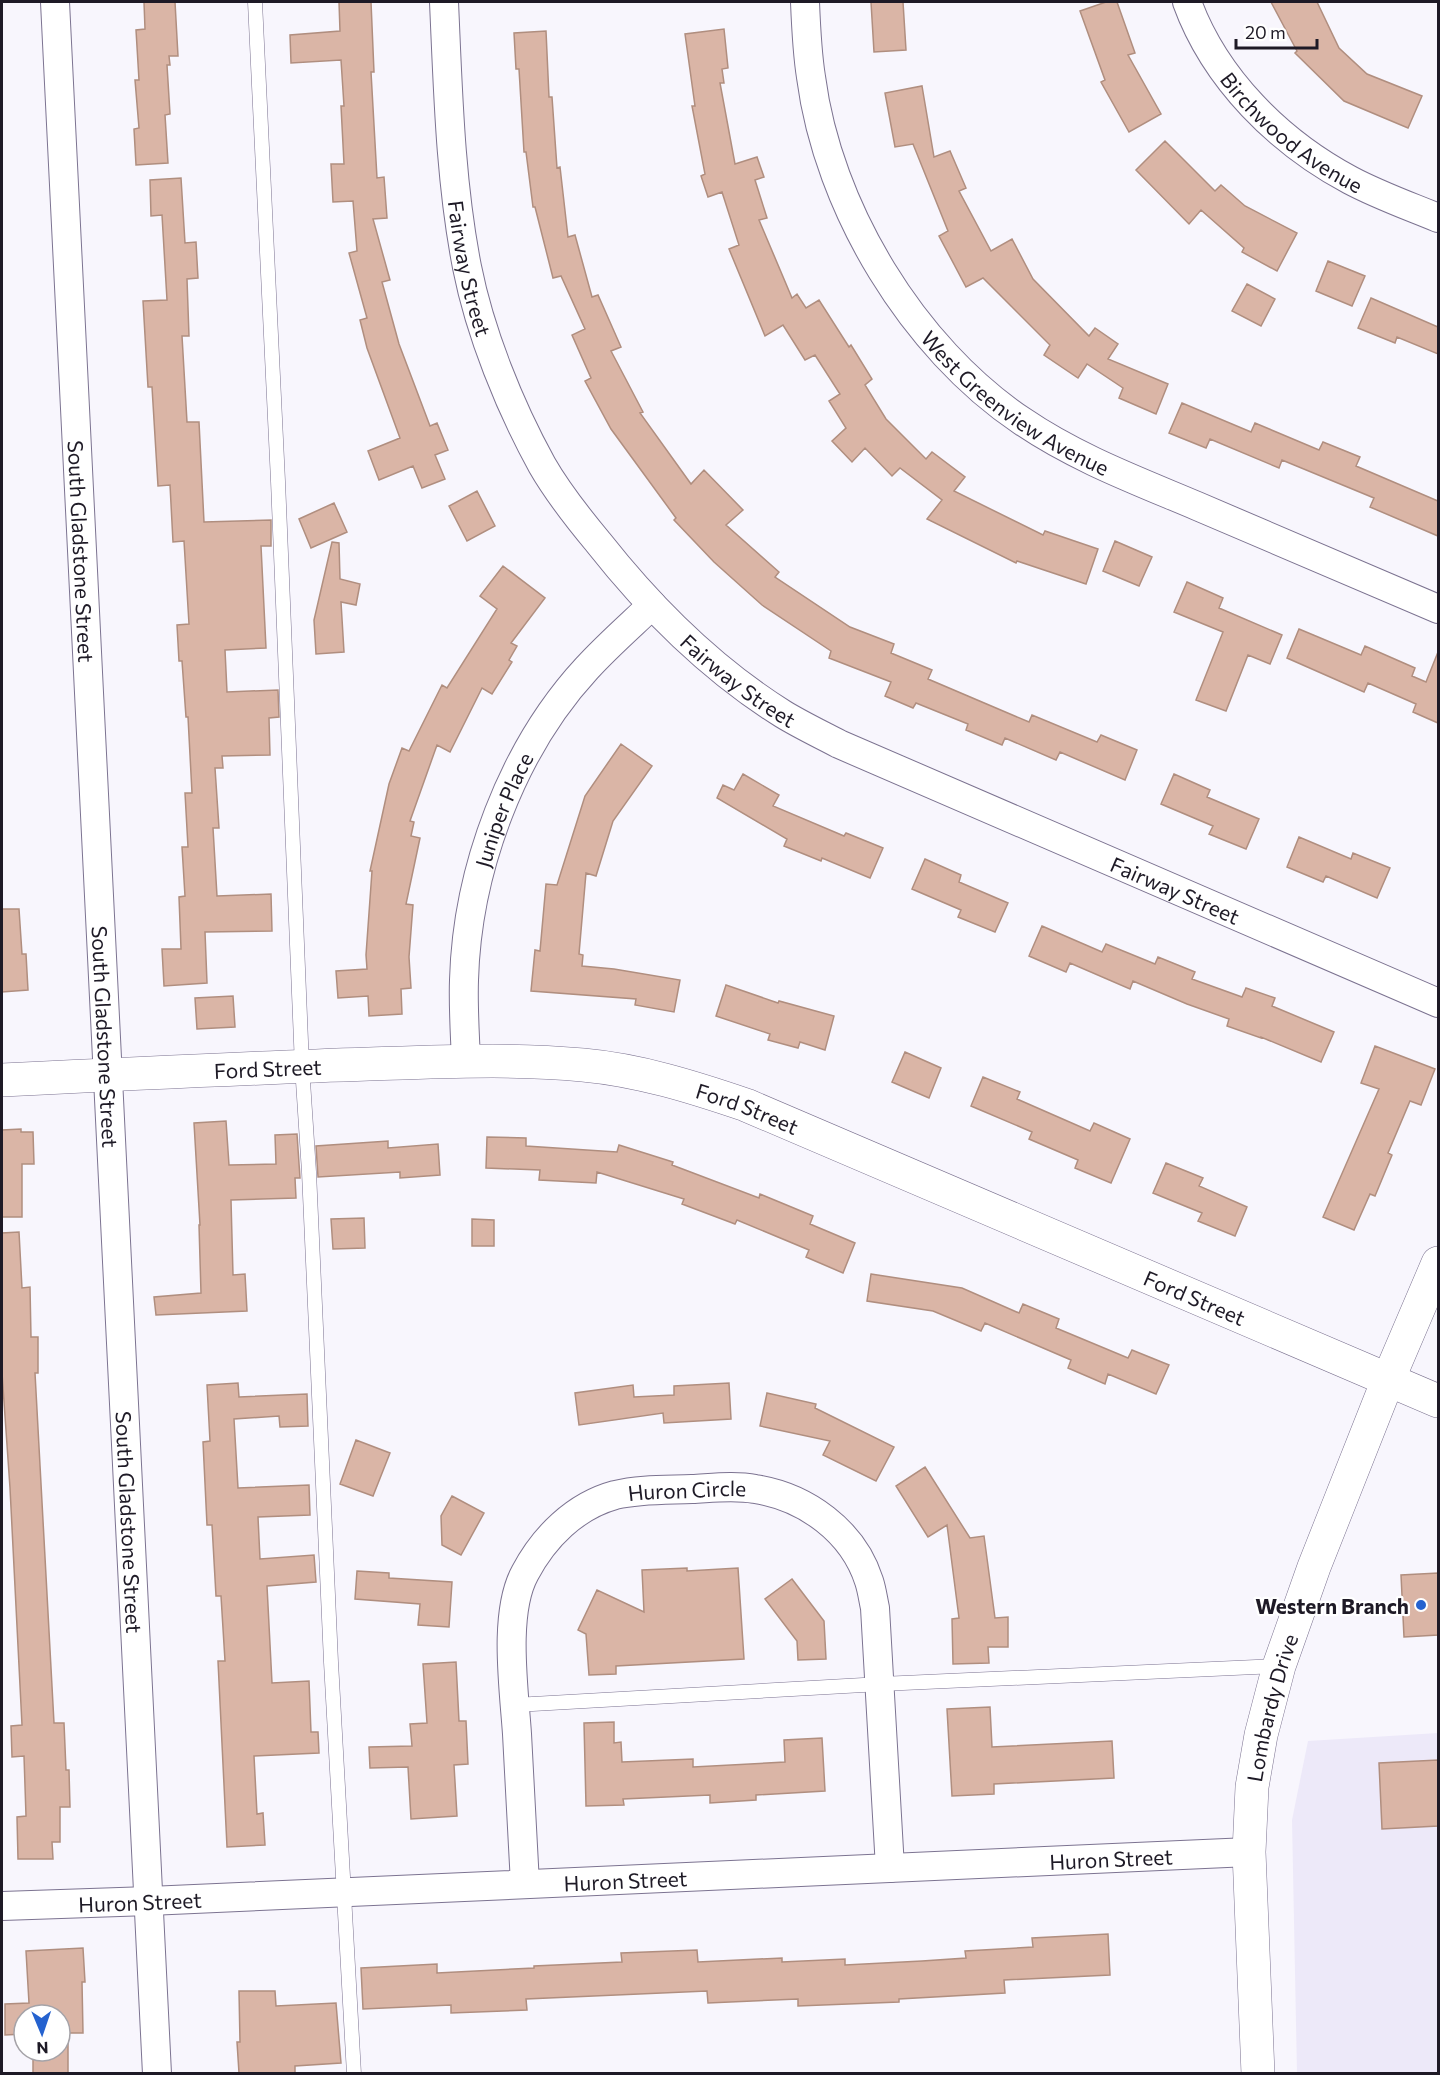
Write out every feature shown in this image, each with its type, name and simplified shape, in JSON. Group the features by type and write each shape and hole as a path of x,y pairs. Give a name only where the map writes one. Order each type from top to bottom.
{"street":[{"name":"South Gladstone Street","path":"55,2 106,1075 157,2073"},
{"name":"Fairway Street","path":"444,2 448,101 457,208 468,270 484,330 518,416 543,466 570,508 628,580 652,605 702,653 741,684 783,714 839,744 1438,1003"},
{"name":"West Greenview Avenue","path":"805,2 811,79 832,168 851,215 872,255 903,303 939,347 983,391 1022,421 1089,460 1438,609"},
{"name":"Birchwood Avenue","path":"1187,2 1229,79 1282,134 1317,160 1352,181 1438,218"},
{"name":"Juniper Place","path":"466,1062 464,979 469,926 476,882 492,829 522,759 549,717 586,669 652,605"},
{"name":"Ford Street","path":"2,1080 302,1066 521,1060 595,1066 638,1073 746,1105 1438,1401"},
{"name":"Lombardy Drive","path":"1258,2073 1249,1852 1252,1787 1261,1736 1280,1666 1314,1567 1388,1380 1438,1263"},
{"name":"Huron Circle","path":"525,1884 512,1631 517,1589 524,1573 542,1545 564,1522 597,1502 615,1495 646,1490 754,1488 783,1494 820,1515 842,1534 858,1557 869,1581 875,1608 891,1868"},
{"name":"Huron Street","path":"2,1906 1249,1852"}],"lane":[{"path":"255,2 278,481 302,1066 354,2073"},
{"path":"515,1705 881,1684 1280,1666"}],"shaded area":[{"path":"1438,1733 1438,2073 1297,2074 1292,1820 1308,1741"}],"building":[{"path":"144,2 175,2 178,56 169,56 170,65 167,65 170,114 165,115 168,163 136,165 134,129 139,128 135,80 139,80 136,30 145,29"},
{"path":"339,2 371,2 374,72 371,72 377,178 384,177 387,218 373,219 390,280 382,282 399,344 430,426 437,423 448,450 435,455 445,479 422,488 413,466 379,480 368,451 400,438 367,348 360,320 367,318 349,253 357,251 353,201 333,202 331,164 344,164 341,60 291,63 290,35 340,31"},
{"path":"871,2 903,2 906,50 874,52"},
{"path":"1106,2 1117,2 1135,53 1128,55 1161,114 1129,132 1101,82 1105,80 1080,11"},
{"path":"1271,2 1317,2 1339,48 1367,74 1422,96 1408,128 1344,101 1295,53 1297,51"},
{"path":"724,29 728,68 722,69 724,83 720,83 735,164 757,157 764,177 755,180 767,218 759,220 792,298 797,294 806,308 819,300 872,379 865,385 886,419 926,459 932,452 965,477 954,491 1043,535 1045,531 1098,549 1086,584 1017,561 1016,563 927,519 942,500 900,468 892,476 865,448 852,462 832,441 846,428 829,401 840,394 815,355 805,360 783,325 765,336 729,249 739,245 722,192 708,197 701,176 705,174 692,106 695,106 685,34"},
{"path":"546,31 549,97 552,97 557,168 560,167 568,237 575,235 592,297 598,295 621,347 611,351 643,412 640,413 691,484 704,470 743,510 726,525 779,572 775,577 850,627 894,644 891,653 932,670 928,679 1029,722 1032,715 1097,742 1101,735 1137,750 1125,780 1060,752 1056,760 1005,738 1002,745 966,730 968,724 916,703 913,708 885,696 891,682 829,658 831,651 762,605 714,562 674,520 676,518 611,429 585,381 591,378 572,335 585,329 561,276 553,278 535,207 533,207 526,152 524,152 519,69 516,69 514,33"},
{"path":"922,86 934,157 950,151 966,188 959,191 991,251 1012,239 1033,279 1089,336 1095,328 1118,344 1108,359 1168,384 1156,414 1119,398 1123,388 1087,364 1078,378 1044,355 1050,345 983,278 966,287 939,236 948,231 913,144 895,147 885,93"},
{"path":"1165,141 1215,191 1221,185 1245,206 1297,233 1277,271 1242,252 1244,248 1201,210 1189,224 1136,170"},
{"path":"181,178 185,243 196,242 198,278 187,279 189,336 182,336 187,422 199,422 204,522 271,520 271,546 261,546 266,648 225,650 227,692 278,690 279,717 269,718 270,755 222,756 223,768 215,768 219,828 213,828 217,896 271,894 272,931 205,932 207,983 164,986 162,949 181,949 179,897 185,896 182,847 188,847 185,793 192,793 188,717 186,717 182,661 179,661 177,625 189,624 184,541 173,542 170,485 158,486 152,387 148,387 143,301 167,300 162,215 151,216 150,180"},
{"path":"1328,261 1365,276 1352,306 1316,291"},
{"path":"1247,284 1275,299 1261,326 1232,311"},
{"path":"1371,298 1438,327 1438,354 1397,337 1395,343 1358,328"},
{"path":"1182,403 1251,432 1255,423 1319,450 1323,442 1360,457 1356,466 1438,501 1438,536 1370,507 1374,498 1282,460 1279,468 1210,439 1206,448 1169,433"},
{"path":"477,491 495,526 467,541 449,506"},
{"path":"334,503 347,532 311,548 299,519"},
{"path":"1115,541 1152,557 1139,586 1103,571"},
{"path":"332,542 339,543 340,579 360,584 356,605 341,602 344,652 316,654 314,620"},
{"path":"503,566 545,598 511,643 517,646 509,660 512,662 492,694 482,688 450,752 437,745 410,821 414,822 411,836 420,838 406,904 413,905 409,957 411,988 401,989 402,1014 369,1016 368,996 338,998 336,971 367,969 372,871 370,871 389,784 402,748 409,751 442,685 447,688 497,609 480,596"},
{"path":"1187,582 1223,598 1219,608 1282,635 1270,664 1248,655 1226,711 1196,700 1223,632 1174,612"},
{"path":"1299,629 1361,655 1365,646 1415,668 1412,676 1426,682 1438,652 1438,723 1413,712 1416,704 1368,683 1364,692 1287,658"},
{"path":"621,744 652,766 613,821 596,876 586,873 579,954 583,955 582,966 680,980 674,1012 635,1005 636,999 531,991 535,950 540,951 546,884 557,885 585,796"},
{"path":"743,774 779,795 773,806 844,836 846,833 883,848 870,878 822,858 821,861 784,846 787,839 717,798 723,785 734,790"},
{"path":"1174,774 1210,790 1207,797 1259,819 1246,849 1209,834 1213,826 1161,804"},
{"path":"1299,837 1351,859 1353,853 1390,868 1377,898 1326,876 1323,882 1287,867"},
{"path":"925,859 961,875 959,882 1008,903 995,932 958,917 961,910 912,889"},
{"path":"2,909 19,909 22,954 26,954 28,990 2,992"},
{"path":"1042,926 1102,952 1106,944 1155,964 1158,957 1195,972 1192,979 1242,997 1246,988 1275,998 1272,1006 1334,1032 1321,1062 1261,1037 1227,1026 1229,1019 1133,981 1130,989 1070,963 1066,972 1029,956"},
{"path":"726,985 778,1003 779,1001 834,1016 825,1050 800,1042 798,1048 768,1040 770,1034 716,1016"},
{"path":"233,996 235,1027 197,1029 195,998"},
{"path":"1375,1046 1435,1069 1421,1105 1410,1101 1388,1153 1392,1155 1375,1196 1370,1194 1354,1230 1323,1217 1379,1089 1361,1083"},
{"path":"905,1052 941,1068 929,1098 892,1082"},
{"path":"983,1077 1020,1092 1017,1099 1090,1131 1094,1123 1130,1139 1111,1183 1075,1168 1078,1160 1029,1139 1032,1132 971,1106"},
{"path":"226,1121 229,1165 276,1164 275,1135 297,1134 300,1178 295,1178 296,1198 231,1200 233,1275 245,1274 247,1311 156,1315 154,1297 201,1293 194,1123"},
{"path":"21,1129 21,1132 33,1132 34,1164 22,1164 22,1217 2,1217 2,1130"},
{"path":"487,1137 526,1138 526,1146 617,1152 619,1145 673,1162 672,1165 759,1198 760,1194 813,1216 810,1224 855,1243 843,1273 806,1257 809,1250 737,1220 735,1224 682,1204 684,1199 597,1172 596,1183 539,1180 540,1170 486,1168"},
{"path":"388,1141 388,1148 438,1144 440,1175 400,1178 400,1172 318,1177 316,1146"},
{"path":"1166,1163 1203,1178 1199,1186 1247,1207 1235,1236 1198,1221 1202,1213 1153,1193"},
{"path":"364,1218 365,1248 333,1249 331,1219"},
{"path":"472,1219 494,1220 494,1246 472,1246"},
{"path":"19,1232 22,1288 30,1287 31,1337 38,1337 38,1373 35,1373 54,1723 64,1723 66,1770 69,1770 70,1807 60,1807 60,1842 52,1842 53,1859 18,1859 17,1817 26,1816 24,1756 12,1757 11,1726 22,1725 2,1373 2,1233"},
{"path":"871,1274 962,1288 1019,1313 1023,1304 1059,1319 1056,1328 1128,1358 1132,1350 1169,1365 1156,1394 1108,1374 1105,1384 1068,1368 1071,1360 985,1323 981,1331 933,1311 867,1301"},
{"path":"238,1383 239,1397 307,1394 308,1426 280,1427 279,1416 234,1419 238,1488 309,1485 310,1515 258,1517 260,1559 314,1555 316,1582 267,1586 272,1683 309,1681 311,1732 318,1732 319,1753 254,1756 257,1814 263,1813 265,1845 227,1847 218,1661 225,1661 221,1596 216,1596 212,1525 207,1525 203,1442 210,1441 207,1385"},
{"path":"729,1383 731,1419 664,1423 663,1413 579,1425 575,1393 633,1385 634,1397 674,1395 674,1386"},
{"path":"767,1393 816,1404 815,1408 894,1447 876,1481 823,1455 830,1441 760,1426"},
{"path":"356,1440 390,1453 373,1496 340,1484"},
{"path":"925,1467 970,1538 984,1536 995,1618 1008,1617 1008,1647 988,1647 989,1663 953,1664 952,1619 959,1618 947,1525 928,1537 896,1486"},
{"path":"452,1496 484,1513 461,1555 442,1545 441,1516"},
{"path":"687,1568 687,1571 738,1568 744,1659 616,1666 616,1674 589,1675 586,1634 578,1630 597,1590 644,1612 642,1570"},
{"path":"357,1571 389,1573 389,1578 452,1582 449,1627 418,1625 420,1604 355,1599"},
{"name":"Western Branch","path":"1438,1573 1438,1635 1404,1637 1401,1575"},
{"path":"792,1579 824,1621 826,1659 798,1660 797,1641 765,1599"},
{"path":"456,1662 459,1721 466,1721 468,1764 454,1765 457,1816 411,1819 408,1767 370,1768 369,1747 412,1746 410,1724 427,1723 423,1664"},
{"path":"990,1707 992,1747 1112,1741 1114,1778 994,1784 994,1794 952,1796 947,1709"},
{"path":"614,1722 614,1743 621,1742 622,1762 693,1759 693,1767 785,1762 784,1740 822,1738 825,1791 756,1795 756,1800 710,1803 710,1795 623,1799 624,1805 586,1806 584,1723"},
{"path":"1438,1760 1438,1826 1382,1829 1379,1763"},
{"path":"1108,1934 1110,1975 1004,1980 1005,1993 899,1999 899,2002 798,2006 798,1999 708,2003 707,1991 526,1999 527,2010 451,2013 451,2005 363,2009 361,1968 437,1964 437,1973 534,1968 534,1966 622,1962 621,1953 697,1950 698,1962 782,1958 782,1962 845,1959 845,1965 966,1958 965,1951 1033,1947 1032,1938"},
{"path":"83,1948 85,1982 82,1982 83,2033 72,2033 72,2003 29,2003 26,1951"},
{"path":"239,1991 275,1991 276,2006 336,2003 341,2063 295,2066 295,2073 239,2073 237,2042 240,2042"},
{"path":"5,2004 12,2004 12,2035 5,2035"},
{"path":"33,2063 68,2063 68,2073 33,2073"}],"place":[{"name":"Western Branch","path":"1421,1605"}]}
